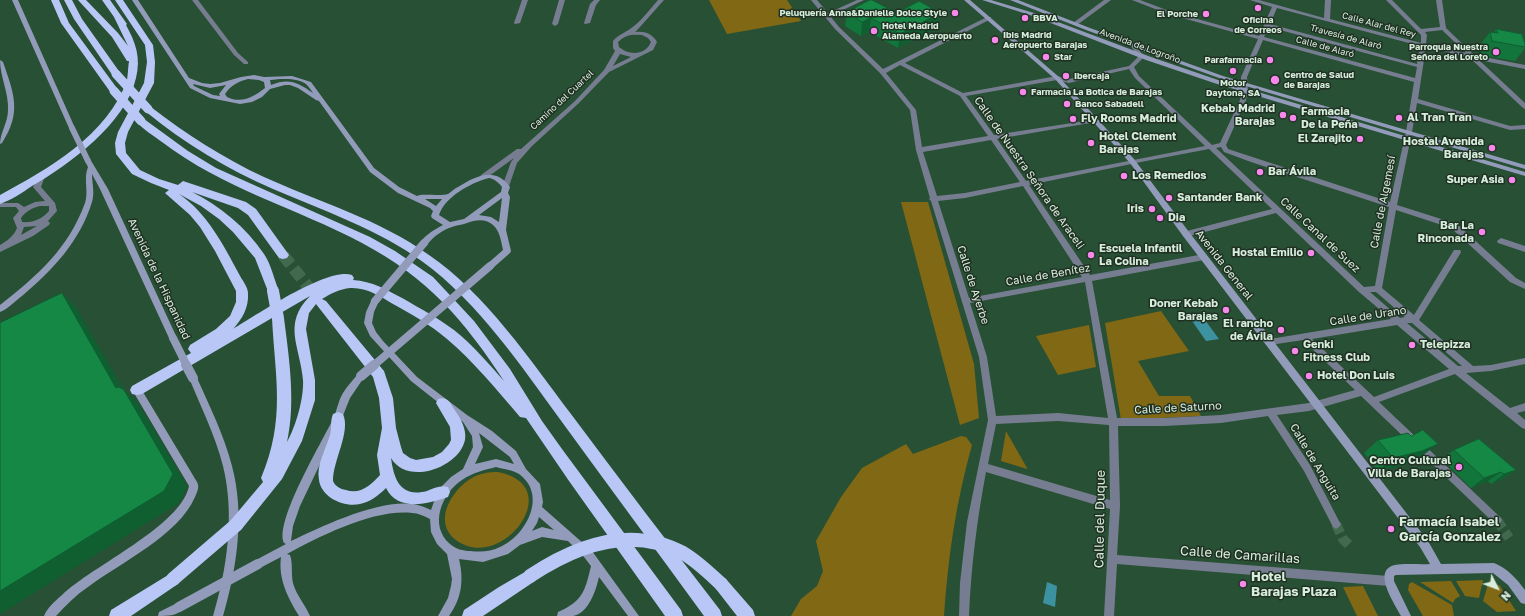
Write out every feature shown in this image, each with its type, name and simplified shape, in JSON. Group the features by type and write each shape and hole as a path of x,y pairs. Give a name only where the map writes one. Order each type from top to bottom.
{"highway":[{"path":"55,0 65,23 114,92 141,121 164,140 211,169 255,191 350,232 385,250 415,270 435,287 470,324 516,388 540,428 675,616"},
{"path":"68,0 78,19 116,74 148,109 173,130 223,161 278,187 362,222 398,240 426,257 452,279 482,310 538,379 714,616"},
{"path":"82,0 128,52 134,69"},
{"path":"106,0 151,62"},
{"path":"119,0 149,46 151,62 149,83 123,132 120,142 121,154 131,164 136,172 155,181 176,188 223,216 237,229 260,256 274,291 282,360 284,404 283,429 277,455 263,490"},
{"path":"0,200 42,176 66,159 102,127 125,96 131,82 134,69 134,53 118,18"},
{"path":"131,164 193,189 242,205 252,212 283,255"},
{"path":"155,181 194,211 206,227 242,291 244,301 237,317 226,327 178,360 166,373"},
{"path":"137,390 219,344 304,292 331,280 357,278 382,283 410,300 421,314"},
{"path":"117,616 172,579 236,524 277,475 296,441 308,400 308,371 300,329 303,312 315,298 326,291 350,284 364,285 376,289 421,314 450,334 473,355 540,428"},
{"path":"322,304 379,375 386,398 389,428 398,457 405,462 419,466 430,465 439,461 452,450 458,438 458,430 443,403"},
{"path":"338,418 337,434 327,463 325,474 325,481 328,487 335,494 352,499 362,497 372,492 387,477"},
{"path":"389,428 384,455 387,477 392,488 399,494 406,497 424,498 443,492"},
{"path":"470,616 504,592 567,554 587,546 606,541 626,539 649,541 667,546 683,553 699,564 721,584 747,616"}],"street":[{"name":"Avenida de la Hispanidad","path":"15,0 72,128 89,164 104,189 193,378 223,450 233,497 231,561 218,616"},
{"path":"135,0 192,87 202,93 233,102 250,100 258,97 268,88 284,83 296,83 321,101"},
{"path":"195,0 236,54 246,64"},
{"path":"517,23 525,0"},
{"path":"555,24 562,0"},
{"path":"587,23 593,4 597,0"},
{"path":"628,34 649,15 661,0"},
{"name":"Calle de Ayerbe","path":"814,0 837,28 882,72 913,110 919,150 983,357 992,420 972,522 965,583 964,616"},
{"path":"826,16 860,0"},
{"name":"Avenida General","path":"967,0 1057,78 1132,161 1186,234 1424,544 1438,568"},
{"name":"Avenida de Logroño","path":"985,0 1023,10 1141,57 1408,136 1525,167"},
{"name":"Avenida de Logroño","path":"1013,0 1245,88"},
{"path":"1075,24 1108,0"},
{"name":"Calle de Alaró","path":"1135,0 1170,13 1418,81"},
{"name":"Calle Alar del Rey","path":"1253,0 1423,46 1474,58 1525,67"},
{"path":"1327,20 1328,0"},
{"path":"1389,0 1420,31 1438,30 1443,28"},
{"path":"1439,0 1443,28 1525,107"},
{"path":"1223,145 1243,100 1245,88 1244,78 1274,6"},
{"path":"628,34 639,33 649,35 646,26 649,15"},
{"path":"882,72 989,18"},
{"name":"Travesía de Alaró","path":"1267,25 1420,66"},
{"name":"Calle de Algemesí","path":"1378,289 1418,81 1424,35 1420,31"},
{"name":"Camino del Cuartel","path":"608,71 618,50 615,46 615,42 621,36 628,34"},
{"name":"Camino del Cuartel","path":"505,190 514,162 530,144 608,71 646,52 654,45 652,38 649,35"},
{"path":"962,95 1057,78 1069,82 1131,67 1141,57 1134,46"},
{"path":"618,50 627,54 640,54"},
{"path":"0,62 12,103 9,125 0,142"},
{"name":"Calle de Nuestra Señora de Araceli","path":"901,63 962,95 1024,183 1088,279 1113,422"},
{"name":"Calle Canal de Suez","path":"1131,67 1137,77 1362,290 1456,370 1525,425"},
{"path":"187,79 203,86 214,86 250,77 263,79 299,78 309,83 376,174 401,192 428,203 436,214 449,225"},
{"path":"263,79 267,81 268,88"},
{"path":"223,98 223,90 236,81"},
{"path":"1068,90 1067,84 1069,82"},
{"path":"1414,100 1510,128 1525,127"},
{"path":"919,150 1096,120"},
{"name":"Avenida de Logroño","path":"1408,136 1525,174"},
{"name":"Camino del Cuartel","path":"483,177 530,144"},
{"path":"933,199 1223,145"},
{"path":"1223,145 1226,150 1253,160 1454,226 1513,280 1525,286"},
{"path":"1234,170 1235,164 1243,159 1253,160"},
{"path":"0,309 24,291 48,268 63,250 78,226 84,216 90,198 87,174 89,164"},
{"path":"0,250 40,228 49,219 53,208 37,187 42,176"},
{"path":"431,235 436,214 441,204 473,180 483,177 496,177 505,190 506,197 502,230"},
{"path":"505,190 471,218 459,224 449,225 431,235 375,300 370,312 368,323 373,334 414,380 443,403 489,434 513,454 522,470"},
{"path":"413,197 433,198 451,196"},
{"path":"0,250 19,233 21,228 17,218 23,211 34,205 49,204"},
{"path":"0,205 18,205 23,211"},
{"path":"1186,234 1277,210"},
{"path":"20,224 30,225 51,214"},
{"path":"287,540 288,526 295,505 338,418 346,396 361,376 507,251 502,230 496,221 492,219 471,218"},
{"path":"1500,241 1525,249"},
{"name":"Calle de Urano","path":"1270,342 1414,319 1418,316 1457,252"},
{"name":"Calle de Benítez","path":"966,301 1204,257"},
{"path":"1362,290 1378,289 1470,368"},
{"path":"0,305 24,291"},
{"path":"1305,337 1494,517"},
{"path":"1373,401 1456,370 1491,368 1525,361"},
{"path":"50,616 73,591 144,545 162,530 187,505 193,495 194,485 137,390"},
{"name":"Calle de Saturno","path":"992,420 1058,417 1113,422 1207,420 1309,407 1363,392"},
{"path":"1509,412 1525,407"},
{"name":"Calle de Anguita","path":"1271,413 1307,468 1336,524"},
{"path":"464,418 476,435 478,447 467,471"},
{"name":"Calle del Duque","path":"1109,616 1115,506 1113,422"},
{"path":"496,463 510,465 522,470 530,477 536,487 539,498 538,510 531,526 519,540 504,551 486,557 468,558 452,553 441,543 435,531 434,516 437,504 443,492 454,481 467,471 481,465 496,463"},
{"path":"984,467 1115,506"},
{"path":"162,616 308,538 374,512 410,508 422,510 434,516"},
{"path":"538,510 570,537 596,565 634,616"},
{"path":"519,540 542,532 570,537"},
{"path":"443,616 455,595 458,582 458,573 452,553"},
{"path":"286,558 285,576 288,586 305,616"},
{"name":"Calle de Camarillas","path":"1113,559 1389,581"},
{"path":"562,616 580,606 589,596 596,565"},
{"path":"1406,616 1389,581 1389,574 1395,570 1494,568 1505,574 1513,581 1525,599"}],"shaded area":[{"path":"709,0 787,0 801,21 727,34"},
{"path":"901,202 928,202 974,364 979,418 960,425"},
{"path":"1161,311 1189,351 1138,361 1159,396 1190,396 1201,416 1121,420 1105,323"},
{"path":"1089,325 1096,367 1058,375 1036,336"},
{"path":"1006,431 1027,468 1027,469 1001,461"},
{"path":"961,436 966,437 972,445 957,509 948,572 944,616 791,616 801,599 817,586 823,571 816,541 841,497 862,468 906,444 913,454"},
{"path":"498,472 518,480 528,493 528,509 520,524 508,537 492,546 474,547 456,540 449,533 445,515 452,498 465,483 472,478 485,473"},
{"path":"1483,580 1479,598 1465,596 1456,581"},
{"path":"1451,581 1460,596 1455,599 1453,603 1420,582"},
{"path":"1489,581 1500,586 1516,611 1497,612 1483,601"},
{"path":"1412,582 1452,605 1454,616 1423,616 1408,590 1409,584"},
{"path":"1363,586 1378,616 1357,616 1343,587"}],"water":[{"path":"1202,316 1219,339 1206,341 1190,318"},
{"path":"1047,582 1057,586 1055,607 1043,603"}],"building":[{"path":"870,0 897,13 919,1 940,13 900,34 871,18 862,22 847,12"},
{"path":"1496,29 1522,34 1525,47 1492,41 1490,32 1498,33"},
{"path":"62,293 116,388 119,387 124,390 173,474 164,491 0,591 0,323"},
{"path":"1423,430 1438,444 1422,451 1393,458 1378,440 1408,433 1411,436"},
{"path":"1479,439 1516,470 1504,474 1501,472 1484,478 1454,450"}],"tunnel":[{"path":"283,255 317,298"},
{"path":"1497,520 1509,538"},
{"path":"1336,524 1343,539 1350,546"}],"place":[{"name":"Oficina de Correos","path":"1258,8"},
{"name":"Peluquería Anna&Danielle Dolce Style","path":"955,13"},
{"name":"El Porche","path":"1206,14"},
{"name":"BBVA","path":"1025,18"},
{"name":"Hotel Madrid Alameda Aeropuerto","path":"874,31"},
{"name":"Ibis Madrid Aeropuerto Barajas","path":"995,40"},
{"name":"Parroquia Nuestra Señora del Loreto","path":"1496,52"},
{"name":"Star","path":"1046,57"},
{"name":"Parafarmacia","path":"1270,60"},
{"name":"Motor Daytona, SA","path":"1233,71"},
{"name":"Ibercaja","path":"1066,76"},
{"name":"Centro de Salud de Barajas","path":"1275,80"},
{"name":"Farmacia La Botica de Barajas","path":"1023,92"},
{"name":"Banco Sabadell","path":"1067,104"},
{"name":"Kebab Madrid Barajas","path":"1283,115"},
{"name":"Farmacia De la Peña","path":"1293,118"},
{"name":"Al Tran Tran","path":"1399,118"},
{"name":"Fly Rooms Madrid","path":"1073,119"},
{"name":"El Zarajito","path":"1360,139"},
{"name":"Hotel Clement Barajas","path":"1091,143"},
{"name":"Hostal Avenida Barajas","path":"1492,148"},
{"name":"Bar Ávila","path":"1260,172"},
{"name":"Los Remedios","path":"1124,176"},
{"name":"Super Asia","path":"1512,180"},
{"name":"Santander Bank","path":"1169,198"},
{"name":"Iris","path":"1152,209"},
{"name":"Dia","path":"1160,218"},
{"name":"Bar La Rinconada","path":"1482,232"},
{"name":"Hostal Emilio","path":"1311,253"},
{"name":"Escuela Infantil La Colina","path":"1091,255"},
{"name":"Doner Kebab Barajas","path":"1226,310"},
{"name":"El rancho de Ávila","path":"1281,330"},
{"name":"Telepizza","path":"1412,345"},
{"name":"Genki Fitness Club","path":"1295,351"},
{"name":"Hotel Don Luis","path":"1309,376"},
{"name":"Centro Cultural Villa de Barajas","path":"1459,467"},
{"name":"Farmacía Isabel García Gonzalez","path":"1391,529"},
{"name":"Hotel Barajas Plaza","path":"1243,584"}]}
